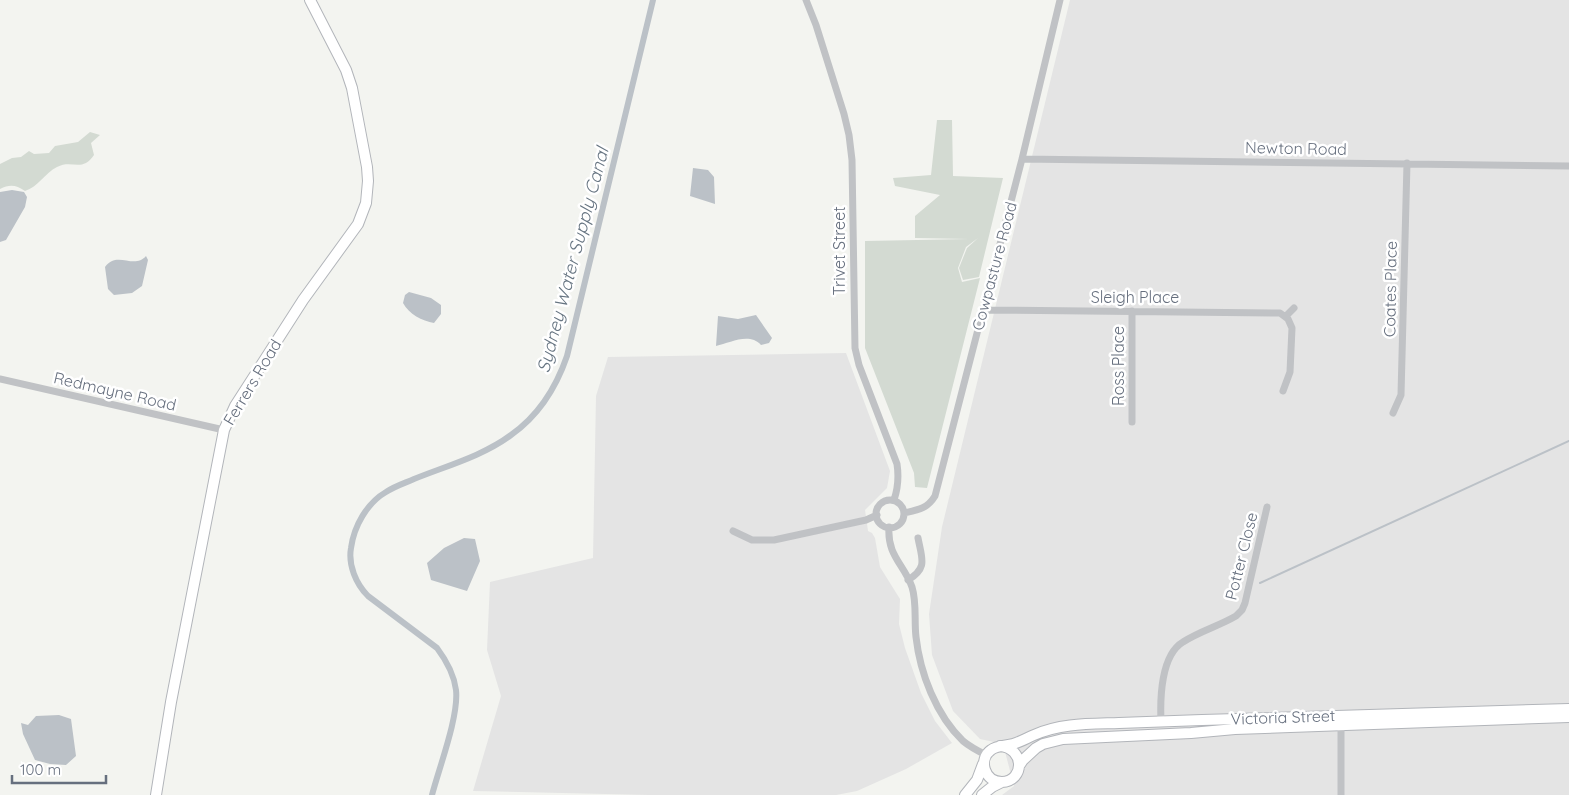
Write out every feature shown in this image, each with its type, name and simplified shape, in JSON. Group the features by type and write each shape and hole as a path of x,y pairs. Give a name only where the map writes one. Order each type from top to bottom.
{"main road":[{"name":"Ferrers Road","path":"156,795 171,702 224,430 235,406 302,300 358,224 366,203 367,167 352,88 346,70 310,0"},
{"name":"Victoria Street","path":"1019,766 1036,748 1062,739 1192,733 1341,720 1569,709"},
{"name":"Victoria Street","path":"1000,746 1012,744 1042,732 1065,726 1161,721 1569,717"},
{"path":"965,795 977,780 985,758 995,747 1006,747 1014,752 1019,761 1015,775 1011,779 992,787 982,795"},
{"path":"985,758 985,771 988,776 1002,782"}],"street":[{"name":"Trivet Street","path":"806,0 816,25 849,135 852,160 854,342 859,365 897,464 897,490 894,500"},
{"name":"Cowpasture Road","path":"904,513 925,508 935,496 1022,159 1060,0"},
{"name":"Newton Road","path":"1022,159 1569,166"},
{"name":"Coates Place","path":"1393,413 1401,395 1407,163"},
{"path":"1283,391 1291,366 1292,328 1286,316 1294,308"},
{"name":"Sleigh Place","path":"983,310 1273,312 1286,316"},
{"name":"Ross Place","path":"1132,311 1132,422"},
{"name":"Redmayne Road","path":"0,378 224,430"},
{"path":"894,500 901,505 904,513 902,521 894,527 890,527 881,524 877,511 882,503 894,500"},
{"name":"Potter Close","path":"1161,721 1160,694 1171,653 1182,642 1236,616 1242,610 1267,506"},
{"path":"733,530 752,540 774,540 866,520 877,515"},
{"path":"890,527 888,537 891,550 912,586 916,638 927,681 945,717 955,731 985,758"},
{"path":"908,580 918,575 922,567 922,556 918,538"},
{"path":"1341,720 1341,795"}],"shaded area":[{"path":"1070,0 1569,0 1569,795 1002,795 1014,786 1003,744 980,739 953,711 932,655 929,614 942,527"},
{"path":"937,120 952,120 953,176 1003,178 979,277 963,280 959,268 967,248 978,238 966,247 958,268 962,282 980,278 927,488 915,487 914,473 865,348 865,241 969,239 915,238 915,216 940,195 895,186 893,178 931,175"},
{"path":"90,132 100,135 91,143 94,155 90,160 81,165 67,164 57,167 25,191 13,186 0,189 0,164 12,158 21,157 29,151 34,154 49,153 55,146 78,142"},
{"path":"693,168 708,170 714,177 715,204 690,196"},
{"path":"12,190 24,192 27,197 25,207 6,240 0,242 0,192"},
{"path":"146,256 148,260 142,286 132,293 114,295 108,289 105,267 115,260 136,261"},
{"path":"409,292 431,298 441,305 441,314 434,323 416,316 406,307 403,303 405,295"},
{"path":"756,315 772,338 769,343 761,345 751,339 745,339 716,346 718,316 738,319"},
{"path":"846,353 890,471 887,488 865,510 868,531 875,538 880,567 900,599 899,624 905,648 921,693 935,721 952,743 906,769 857,791 836,795 649,795 473,791 501,696 487,650 490,582 593,558 596,396 608,357"},
{"path":"464,538 475,539 480,561 467,591 431,580 427,563 444,548"},
{"path":"59,715 71,719 76,756 66,765 50,764 35,760 23,734 21,723 28,725 36,716"}],"waterway":[{"name":"Sydney Water Supply Canal","path":"432,795 448,742 454,714 456,690 453,678 437,648 364,591 357,580 351,561 350,554 355,532 362,516 379,497 396,486 489,449 511,435 530,419 552,390 567,356 653,0"},
{"path":"1260,583 1569,441"}]}
